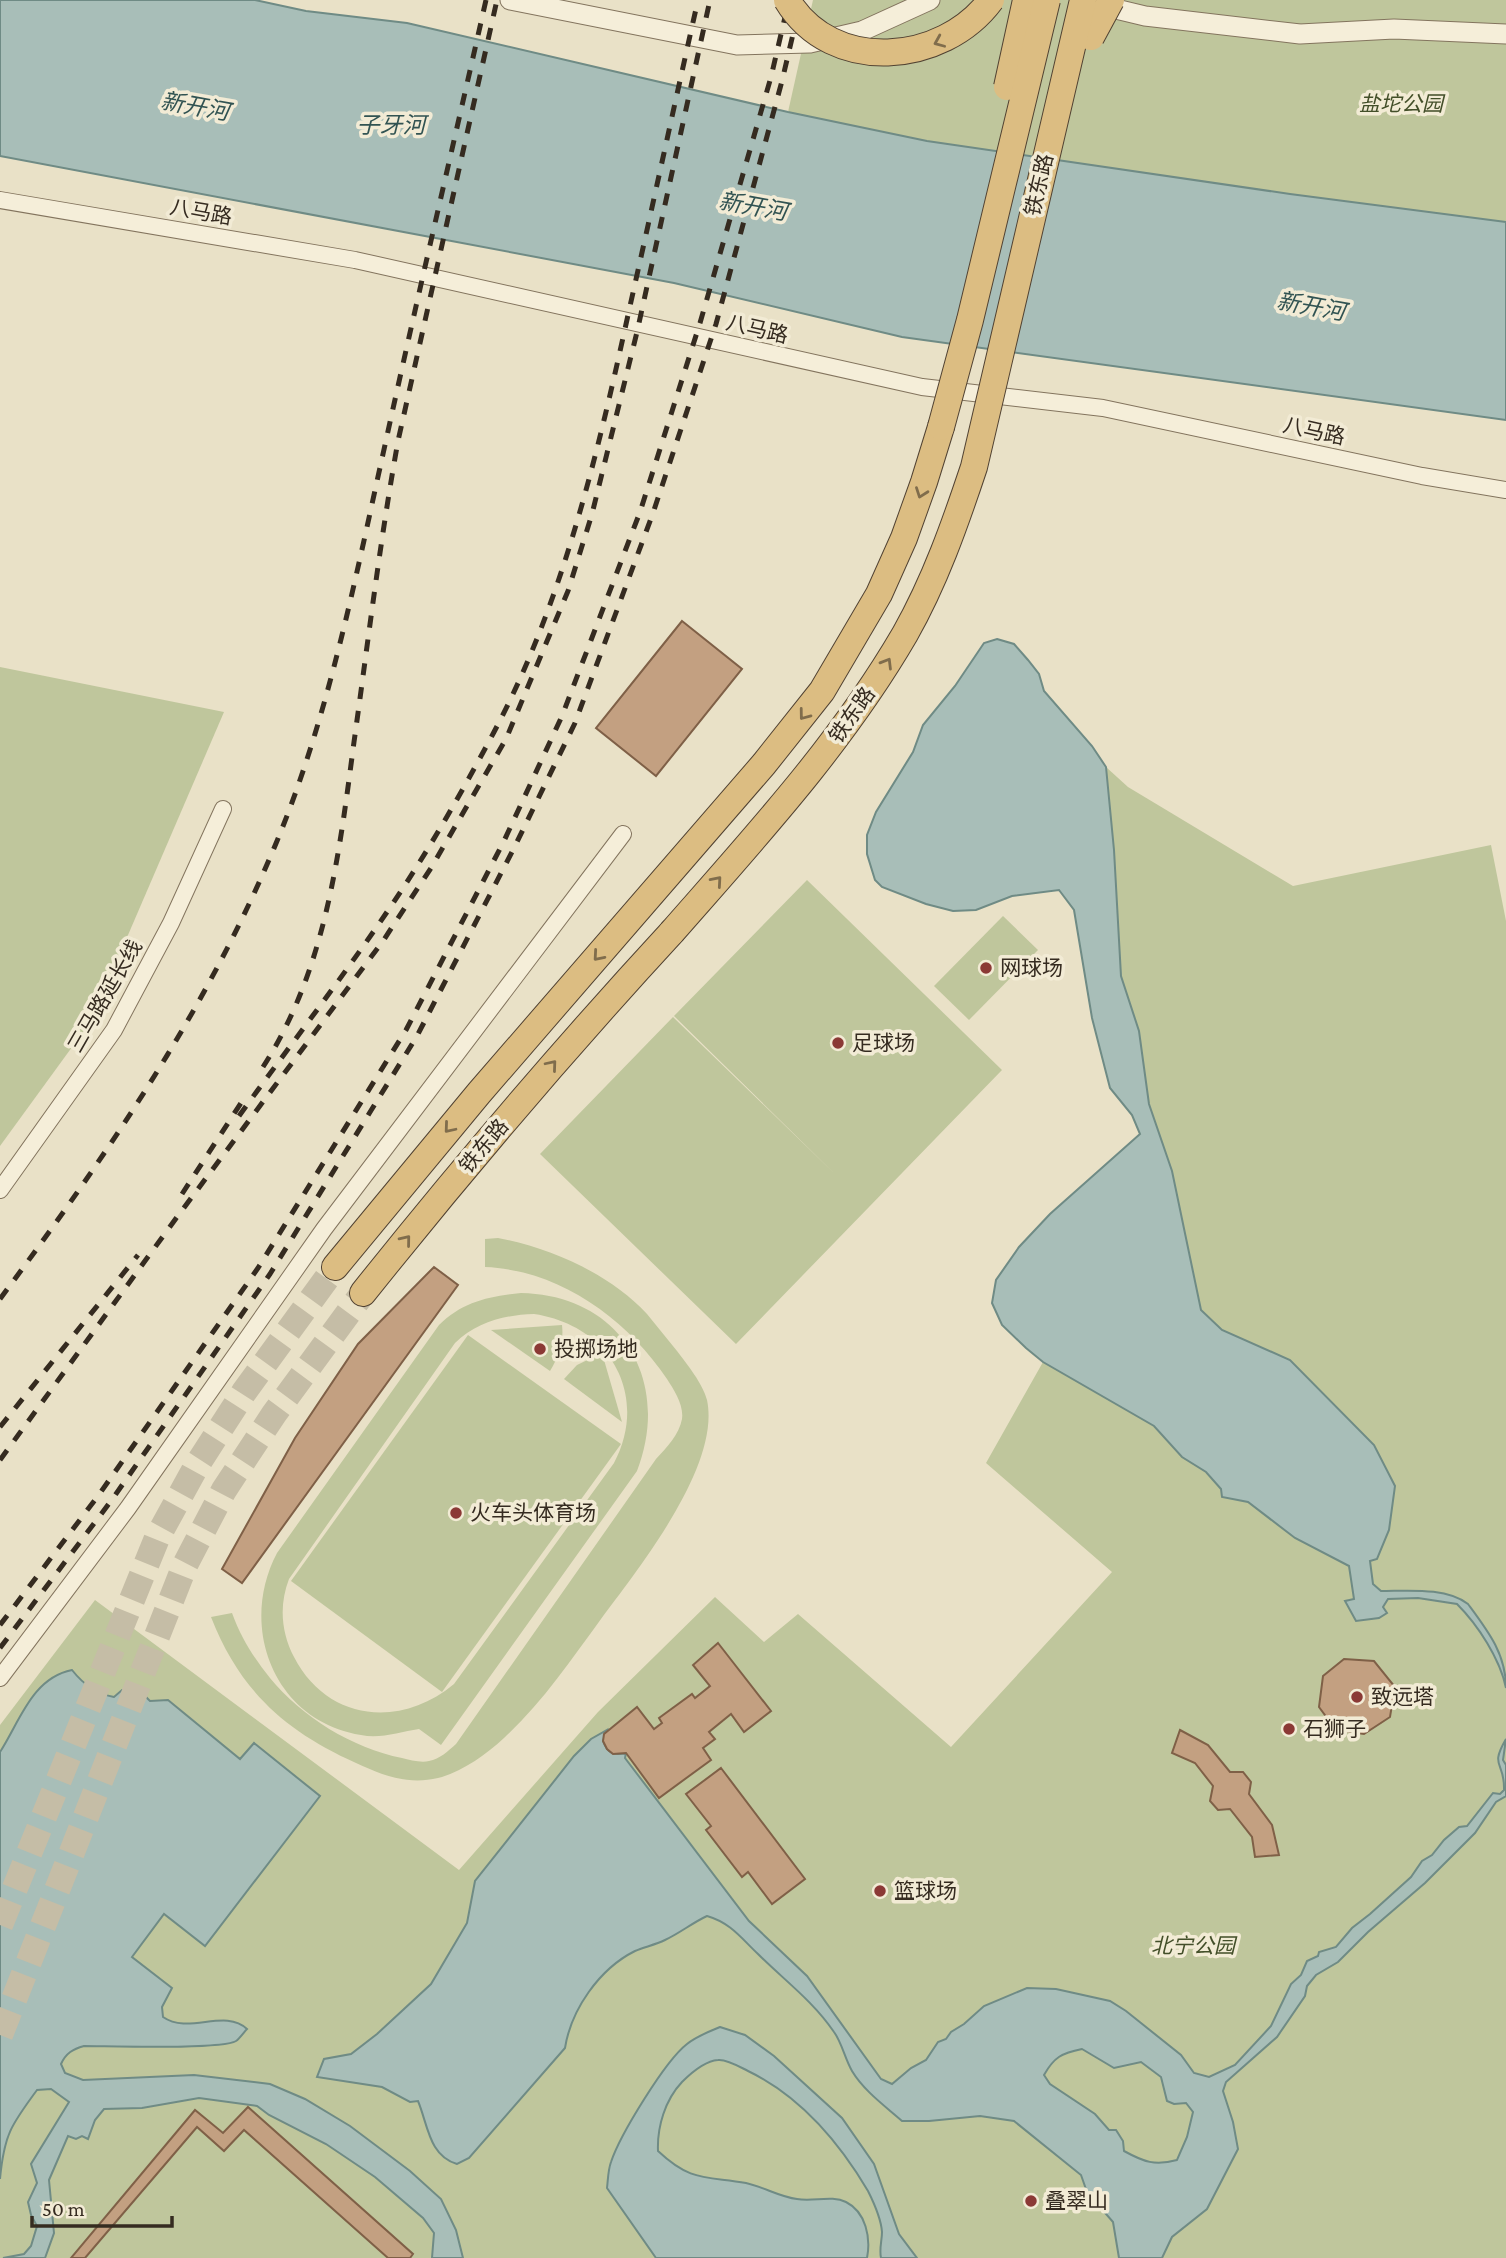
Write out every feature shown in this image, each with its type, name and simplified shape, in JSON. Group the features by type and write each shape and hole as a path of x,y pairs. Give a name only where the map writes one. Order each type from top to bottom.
{"highway":[{"path":"787,0 804,22 819,33 863,51 884,54 907,52 947,39 967,26 991,0"},
{"path":"941,427 957,302 1027,0"},
{"name":"铁东路","path":"335,1267 479,1093 772,755 822,691 879,594 925,482 941,427 970,320 1047,0"},
{"name":"铁东路","path":"363,1293 431,1208 586,1026 785,803 855,713 906,632 951,535 974,467 1082,0"},
{"path":"974,467 998,407 1019,340 1100,0"},
{"path":"1091,37 1111,0"}],"street":[{"path":"510,0 737,45 810,43 849,34 930,0"},
{"path":"1082,0 1145,16 1300,34 1394,29 1506,34"},
{"name":"八马路","path":"0,200 355,260 922,387 1103,408 1422,476 1506,490"},
{"name":"三马路延长线","path":"0,1190 114,1030 171,922 223,809"},
{"path":"0,1678 128,1508 324,1229 623,834"}],"green space":[{"name":"盐坨公园","path":"813,0 1506,0 1506,222 1290,194 927,141 788,112"},
{"name":"北宁公园","path":"997,639 1014,644 1039,674 1044,691 1092,746 1106,767 1128,787 1293,886 1491,845 1506,921 1506,2258 0,2258 0,1725 95,1600 459,1870 598,1712 715,1597 764,1642 798,1614 951,1747 1112,1572 986,1463 1043,1362 1002,1325 992,1303 996,1280 1019,1247 1050,1214 1140,1134 1132,1115 1110,1088 1092,1018 1074,910 1059,890 1012,896 976,910 953,911 926,904 882,887 875,880 867,854 867,835 876,812 913,752 923,725 955,686 984,643"},
{"path":"0,667 224,712 91,1021 0,1146"},
{"path":"807,880 1002,1070 736,1344 540,1154 673,1017 839,1178 674,1016"},
{"name":"网球场","path":"1003,916 1038,950 969,1020 934,986"},
{"name":"火车头体育场","path":"498,1238 559,1256 598,1275 632,1300 651,1319 698,1381 707,1400 708,1426 702,1455 673,1516 635,1573 543,1696 518,1725 475,1761 442,1777 408,1780 366,1768 331,1751 287,1722 268,1706 236,1667 211,1617 232,1613 248,1647 270,1678 297,1706 347,1739 383,1753 426,1762 444,1754 456,1744 672,1440 682,1419 680,1403 667,1379 632,1336 611,1318 588,1301 539,1277 485,1267 485,1239"},
{"name":"火车头体育场","path":"509,1294 556,1297 586,1309 611,1326 630,1349 642,1375 648,1405 646,1437 637,1471 441,1745 419,1729 368,1736 331,1726 306,1711 286,1691 272,1666 264,1639 261,1611 266,1581 277,1553 439,1325 467,1306 487,1298","holes":["534,1314 560,1321 583,1332 602,1348 616,1367 624,1388 627,1412 624,1437 614,1463 454,1684 411,1708 388,1712 345,1706 325,1695 308,1678 294,1657 286,1638 283,1609 289,1579 455,1343 472,1330 502,1318"]},
{"name":"投掷场地","path":"562,1325 560,1349 550,1371 491,1330"},
{"name":"火车头体育场","path":"468,1335 621,1444 442,1692 291,1581"},
{"name":"投掷场地","path":"602,1353 622,1422 564,1379 577,1365"}],"water":[{"name":"子牙河","path":"0,0 255,0 306,11 407,23 788,112 927,141 1290,194 1506,222 1506,420 902,337 674,283 0,156"},
{"path":"997,639 1014,644 1028,660 1039,674 1044,691 1092,746 1106,767 1121,976 1139,1031 1149,1104 1172,1171 1201,1310 1222,1330 1290,1360 1374,1445 1395,1486 1389,1530 1377,1559 1370,1561 1373,1584 1381,1591 1438,1592 1468,1604 1489,1633 1499,1654 1506,1688 1499,1666 1487,1643 1457,1604 1418,1598 1388,1599 1383,1607 1387,1613 1379,1618 1356,1621 1345,1601 1354,1599 1349,1566 1295,1538 1248,1502 1222,1497 1221,1489 1206,1472 1182,1457 1154,1426 1043,1362 1002,1325 992,1303 996,1280 1019,1247 1050,1214 1140,1134 1132,1115 1110,1088 1092,1018 1074,910 1059,890 1012,896 976,910 953,911 882,887 875,880 867,854 867,835 876,812 913,752 923,725 955,686 984,643"},
{"path":"72,1670 90,1688 107,1696 114,1697 122,1690 143,1694 150,1701 168,1700 240,1759 254,1743 320,1796 205,1946 164,1914 132,1957 172,1988 162,2007 163,2017 184,2024 218,2021 238,2023 247,2029 239,2038 226,2044 209,2046 84,2046 65,2057 61,2064 65,2073 83,2080 194,2075 270,2084 305,2099 350,2126 410,2171 441,2199 456,2230 463,2258 432,2258 434,2233 423,2218 375,2177 326,2144 257,2106 199,2098 142,2108 104,2109 95,2120 88,2139 68,2136 49,2180 54,2233 45,2258 3,2258 24,2254 31,2246 37,2226 28,2202 37,2183 31,2164 69,2102 51,2089 37,2090 10,2131 0,2179 0,1752 37,1691 58,1675"},
{"path":"607,1730 603,1741 609,1751 615,1754 626,1753 625,1758 749,1921 807,1976 881,2079 892,2084 911,2068 926,2060 938,2042 946,2039 984,2006 1027,1988 1056,1989 1110,2001 1181,2055 1194,2073 1209,2077 1235,2065 1271,2026 1291,1984 1301,1975 1307,1961 1318,1956 1319,1952 1336,1947 1352,1928 1411,1877 1422,1861 1432,1855 1444,1840 1459,1827 1467,1826 1493,1793 1500,1794 1504,1790 1498,1760 1506,1739 1503,1760 1506,1765 1506,1796 1496,1802 1475,1833 1425,1883 1338,1962 1316,1975 1277,2037 1226,2082 1223,2091 1238,2149 1207,2209 1172,2237 1162,2258 1119,2258 1113,2222 1087,2192 1081,2175 1014,2121 980,2116 902,2121 862,2085 837,2036 808,2001 735,1932 707,1916 665,1940 635,1951 610,1968 580,2005 565,2048 469,2158 457,2164 440,2154 435,2147 418,2101 410,2102 382,2087 317,2077 324,2059 351,2054 431,1984 467,1923 475,1881 574,1756 591,1739","holes":["1082,2049 1114,2068 1141,2062 1161,2077 1167,2101 1174,2104 1186,2103 1193,2112 1187,2137 1177,2160 1150,2162 1124,2151 1123,2141 1116,2130 1109,2130 1095,2114 1050,2084 1044,2075 1059,2057"]},
{"path":"720,2027 745,2035 774,2056 842,2118 874,2164 899,2234 917,2258 881,2258 881,2227 870,2196 857,2173 817,2122 785,2093 767,2081 733,2064 718,2060 698,2068 676,2089 663,2114 658,2151 680,2168 699,2176 746,2183 791,2198 835,2199 846,2202 858,2212 866,2226 867,2258 656,2258 607,2188 610,2165 633,2117 667,2066 691,2041"}],"building":[{"path":"682,621 742,669 656,776 596,728"},
{"path":"434,1267 458,1285 242,1583 222,1569 295,1438 358,1344"},
{"path":"718,1643 771,1711 744,1732 731,1714 709,1732 715,1739 703,1748 711,1760 659,1798 626,1753 613,1754 607,1749 603,1741 604,1734 637,1707 654,1729 662,1723 659,1718 692,1694 695,1698 710,1686 693,1665"},
{"name":"致远塔","path":"1344,1659 1374,1661 1395,1687 1390,1717 1364,1734 1336,1730 1319,1707 1323,1676"},
{"path":"1180,1730 1208,1745 1230,1772 1243,1772 1251,1782 1249,1794 1272,1825 1279,1855 1255,1857 1252,1837 1230,1809 1218,1810 1210,1801 1213,1786 1195,1763 1172,1753"},
{"path":"721,1768 805,1879 772,1904 748,1872 742,1877 706,1830 711,1826 686,1794"},
{"path":"248,2107 413,2254 410,2258 388,2258 244,2130 224,2151 197,2127 85,2258 71,2258 195,2110 223,2133"}],"tunnel":[{"path":"0,1925 157,1538 197,1465 244,1392 335,1267"},
{"path":"0,2035 185,1565 224,1490 274,1414 363,1293"}],"railway":[{"path":"0,1299 116,1135 187,1021 250,903 295,794 325,699 350,601 486,0"},
{"path":"263,1067 302,991 316,951 335,869 398,441 497,0"},
{"path":"239,1116 416,869 456,801 519,682 559,578 591,470 698,0"},
{"path":"0,1460 383,941 431,868 506,739 568,591 592,514 637,332 710,0"},
{"path":"0,1625 98,1496 258,1268 406,1030 504,841 562,716 640,512 700,323 771,77 789,0"},
{"path":"0,1648 111,1501 270,1274 417,1036 575,723 653,513 716,324 782,81 801,0"},
{"path":"182,1194 241,1103"},
{"path":"0,1427 138,1255"}],"place":[{"name":"网球场","path":"986,968"},
{"name":"足球场","path":"838,1043"},
{"name":"投掷场地","path":"540,1349"},
{"name":"火车头体育场","path":"456,1513"},
{"name":"致远塔","path":"1357,1697"},
{"name":"石狮子","path":"1289,1729"},
{"name":"篮球场","path":"880,1891"},
{"name":"叠翠山","path":"1031,2201"}],"water label":[{"name":"新开河","path":"195,106"},
{"name":"新开河","path":"753,206"},
{"name":"新开河","path":"1311,306"}]}
